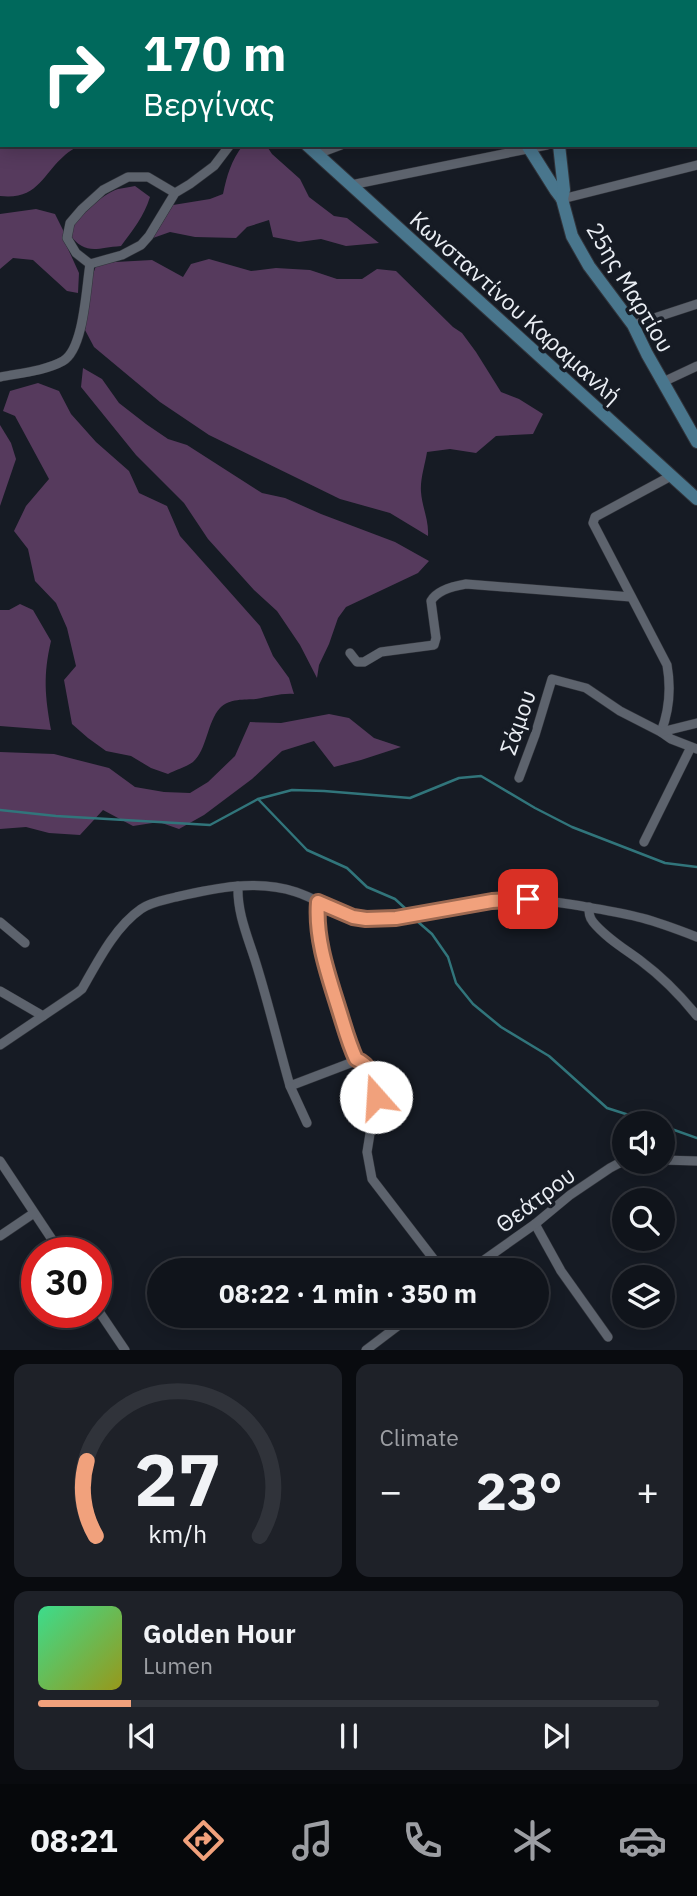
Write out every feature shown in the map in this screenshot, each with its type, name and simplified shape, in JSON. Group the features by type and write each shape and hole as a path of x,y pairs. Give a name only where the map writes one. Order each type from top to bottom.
{"main road":[{"path":"528,147 562,199"},
{"name":"25ης Μαρτίου","path":"559,147 564,190 562,199 569,226 580,251 633,326 697,442"},
{"name":"Κωνσταντίνου Καραμανλή","path":"312,150 697,499"}],"street":[{"path":"90,264 122,255 141,245 175,194 214,166 228,147"},
{"path":"312,150 329,147"},
{"path":"351,185 528,147"},
{"path":"562,199 697,165"},
{"path":"90,264 76,253 67,238 70,223 103,190 128,177 148,177 175,194"},
{"path":"0,377 49,366 71,355 78,341 90,264"},
{"path":"633,326 697,303"},
{"path":"663,382 697,366"},
{"path":"661,732 669,693 670,677 667,665 593,520 671,476"},
{"path":"350,653 358,662 364,662 381,652 434,645 436,638 431,601 436,594 457,585 631,597"},
{"name":"Σάμου","path":"519,778 552,679 586,688 661,732"},
{"path":"661,732 697,723"},
{"path":"644,842 694,748 661,732"},
{"path":"238,886 243,924 282,1061 307,1123"},
{"path":"0,1045 82,989 107,947 139,910 146,905 204,891 238,886 266,886 296,892 353,917 366,919 396,918 492,901 543,900 644,918 697,937"},
{"path":"318,902 321,948 350,1046 356,1059 362,1061 376,1083 367,1152 372,1179 433,1258"},
{"path":"589,907 590,917 595,925 643,962 688,1004 697,1016"},
{"path":"0,922 25,943"},
{"path":"0,991 43,1016"},
{"path":"290,1086 356,1059"},
{"path":"675,1160 697,1161"},
{"path":"0,1161 3,1174 50,1237"},
{"name":"Θεάτρου","path":"487,1258 612,1167"},
{"path":"0,1236 34,1213"},
{"path":"535,1224 561,1271 608,1337"},
{"path":"110,1328 125,1350"},
{"path":"366,1350 395,1328"}],"shaded area":[{"path":"0,147 77,147 65,155 31,190 13,196 0,196"},
{"path":"242,147 267,147 300,179 309,197 334,216 347,218 379,243 346,246 321,239 299,242 273,237 269,220 247,227 236,238 195,237 170,232 153,238 173,205 223,194 235,157"},
{"path":"135,186 150,197 141,217 121,246 86,248 68,233 83,214 104,196 118,189"},
{"path":"36,209 55,214 64,232 64,240 79,273 78,293 67,291 33,260 13,258 0,269 0,214"},
{"path":"209,259 251,271 276,268 310,270 337,279 362,279 377,269 396,271 462,333 501,392 519,399 543,414 533,434 496,436 476,453 450,449 427,452 421,487 428,536 390,513 340,499 209,435 160,402 94,347 85,330 92,277 97,263 152,260 183,277 191,264"},
{"path":"83,368 102,379 119,403 146,424 168,439 187,445 262,493 285,498 395,542 429,561 418,573 346,607 338,618 319,665 317,678 300,645 277,611 208,539 184,503 136,455 81,387"},
{"path":"38,383 59,391 71,414 96,442 129,471 139,493 167,506 180,536 260,626 273,656 289,678 294,694 237,700 220,708 198,757 190,764 168,774 131,756 106,751 72,724 64,680 76,666 67,628 56,603 35,581 28,549 14,531 26,506 49,479 15,416 3,411 10,391"},
{"path":"0,425 11,443 16,459 0,506"},
{"path":"20,604 33,610 51,641 46,686 51,730 0,726 0,610 9,610"},
{"path":"329,714 349,718 374,738 401,747 334,767 314,741 282,751 252,779 204,815 179,829 159,822 133,826 103,810 80,835 49,833 26,827 0,829 0,752 54,754 109,768 135,787 190,793 208,782 235,756 250,722 281,723"}],"waterway":[{"path":"0,810 210,825 258,799 292,790 410,798 459,778 481,776 572,827 665,863 697,867"},
{"path":"258,799 307,850 347,868 367,887 395,899 407,910"},
{"path":"417,921 432,934 448,957 456,983 473,1004 501,1027 549,1056 607,1108 616,1111"},
{"path":"675,1130 697,1138"}],"route":[{"path":"376,1097 376,1083 371,1072 362,1061 356,1059 350,1046 329,977 321,948 318,902 353,917 366,919 396,918 492,901 528,899"}]}
